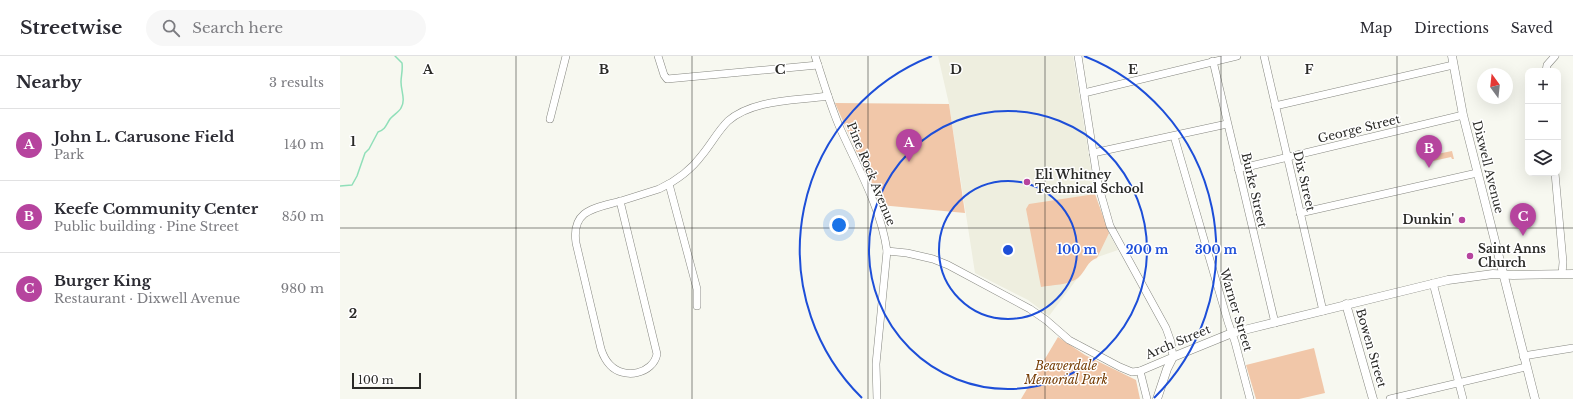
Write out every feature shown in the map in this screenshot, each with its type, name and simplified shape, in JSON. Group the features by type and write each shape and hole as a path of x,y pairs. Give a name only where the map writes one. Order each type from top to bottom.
{"main road":[{"name":"Dixwell Avenue","path":"1452,56 1463,115 1477,173 1535,399"},
{"name":"Arch Street","path":"1173,357 1232,333 1433,283 1481,275 1573,274"},
{"name":"Bowen Street","path":"1346,304 1373,399"},
{"path":"1157,399 1173,357"}],"street":[{"path":"550,119 566,56"},
{"path":"658,56 664,75 667,79 818,65"},
{"name":"Pine Rock Avenue","path":"816,56 828,96 869,191 885,237 887,251 876,358 877,399"},
{"path":"1078,56 1100,195 1110,226 1166,328 1171,342 1173,357"},
{"path":"1084,92 1237,56"},
{"name":"Dix Street","path":"1264,56 1323,311"},
{"path":"1546,68 1547,65 1555,56"},
{"name":"Burke Street","path":"1213,61 1275,323"},
{"path":"1275,106 1453,65"},
{"path":"620,201 657,354 656,359 650,367 640,372 629,374 610,366 604,358 576,243 576,227 580,220 591,209 620,201 669,184 692,166 728,121 740,113 761,104 828,96"},
{"name":"George Street","path":"1238,169 1463,115"},
{"path":"1093,153 1227,124"},
{"name":"Warner Street","path":"1174,136 1250,399"},
{"path":"1300,213 1477,173"},
{"path":"1555,176 1563,262 1562,274"},
{"path":"669,184 697,289 697,306"},
{"name":"Arch Street","path":"887,251 933,259 948,265 1030,309 1046,320 1069,340 1120,368 1132,372 1140,371 1173,357"},
{"path":"1433,283 1463,399"},
{"path":"1523,356 1573,348"},
{"path":"1390,399 1459,384 1526,367"},
{"path":"1140,371 1147,399"}],"shaded area":[{"name":"Eli Whitney Technical School","path":"938,56 1073,56 1095,194 1109,233 1118,250 1092,259 1049,316 1028,300 975,273 949,104"}],"green space":[{"path":"835,103 949,104 965,213 880,205"},
{"path":"1452,151 1454,159 1451,157 1433,161 1432,155"},
{"path":"1095,194 1109,233 1097,258 1091,261 1078,278 1065,283 1041,287 1026,209 1029,204"},
{"name":"Beaverdale Memorial Park","path":"1058,337 1085,355 1136,380 1140,399 1021,399"},
{"path":"1314,348 1325,393 1299,399 1256,399 1246,365"}],"waterway":[{"path":"340,186 352,185 357,176 365,153 369,149 378,132 384,128 390,119 401,108 403,99 401,82 402,63 395,56"}],"place":[{"name":"John L. Carusone Field","path":"909,162"},
{"name":"Keefe Community Center","path":"1429,168"},
{"name":"Eli Whitney Technical School","path":"1027,182"},
{"name":"Dunkin'","path":"1462,220"},
{"name":"Burger King","path":"1523,236"},
{"name":"Saint Anns Church","path":"1470,256"}]}
